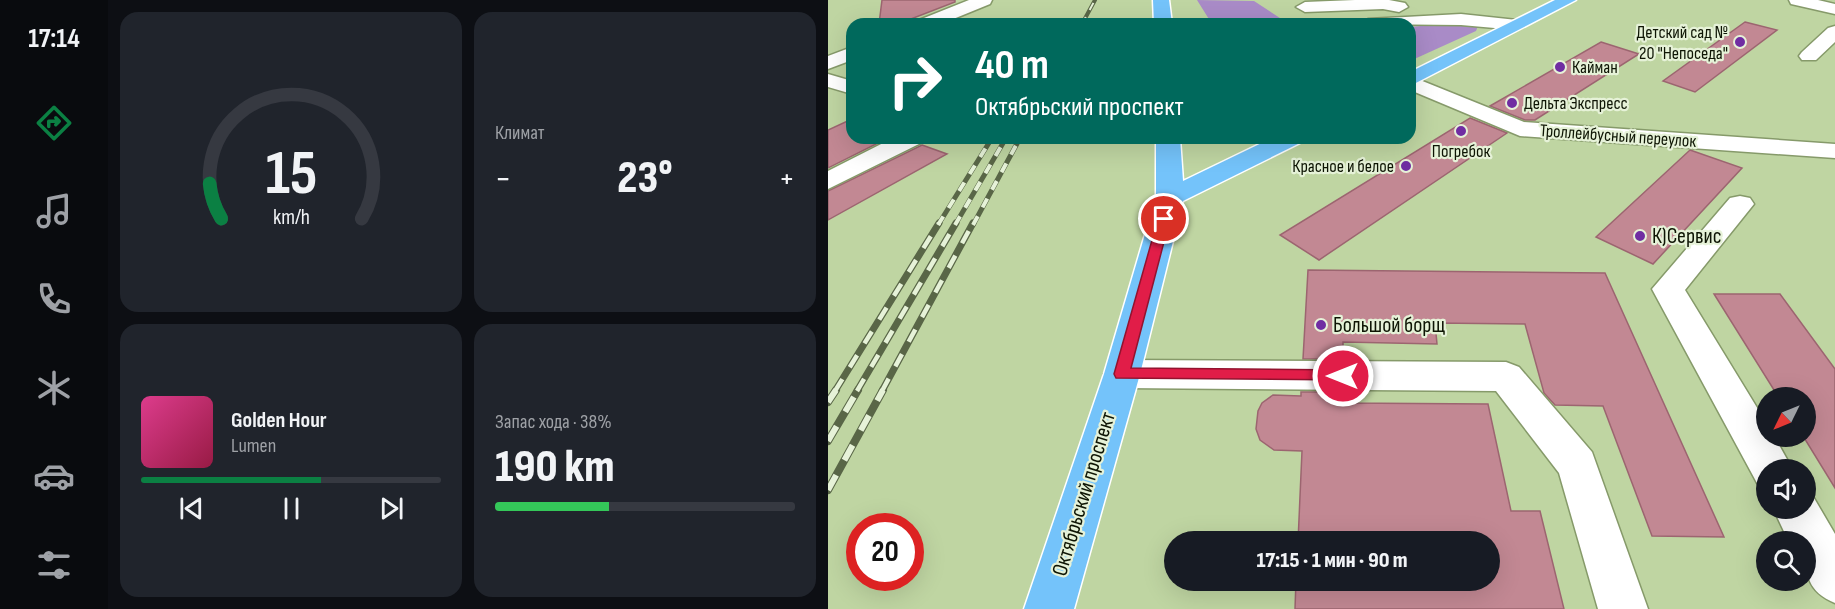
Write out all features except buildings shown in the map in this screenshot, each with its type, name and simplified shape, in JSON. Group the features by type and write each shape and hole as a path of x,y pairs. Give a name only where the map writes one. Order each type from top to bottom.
{"main road":[{"path":"1161,0 1162,18"},
{"path":"1416,78 1568,0"},
{"name":"Октябрьский проспект","path":"1048,609 1122,374 1170,197 1168,144"},
{"path":"1170,197 1279,144"}],"street":[{"path":"930,0 965,8"},
{"path":"941,18 984,0"},
{"path":"943,18 997,0"},
{"path":"1797,0 1835,9"},
{"path":"1298,4 1383,4 1447,17"},
{"path":"1298,4 1340,18"},
{"path":"1416,20 1473,18 1517,25"},
{"path":"1809,56 1835,32"},
{"path":"828,63 846,56"},
{"path":"828,80 846,86"},
{"name":"Троллейбусный переулок","path":"1416,84 1520,129 1835,152"},
{"path":"828,181 900,144"},
{"path":"1740,204 1668,289 1766,459"},
{"path":"1122,374 1506,377 1577,465 1623,609"},
{"path":"1801,519 1835,579"}],"shaded area":[{"path":"1197,0 1254,1 1280,18 1208,18"},
{"path":"1452,23 1478,26 1476,31 1416,58 1416,26"}],"railway":[{"path":"1085,18 1095,0"},
{"path":"938,225 988,144"},
{"path":"955,225 1002,144"},
{"path":"973,225 1017,144"},
{"path":"835,391 939,223"},
{"path":"857,391 956,223"},
{"path":"882,391 973,223"},
{"path":"828,402 836,390"},
{"path":"828,441 858,390"},
{"path":"828,490 883,390"}],"place":[{"name":"Детский сад № 20 \"Непоседа\"","path":"1740,42"},
{"name":"Кайман","path":"1560,67"},
{"name":"Дельта Экспресс","path":"1512,103"},
{"name":"Погребок","path":"1461,131"},
{"name":"Красное и белое","path":"1406,166"},
{"name":"К)Сервис","path":"1640,236"},
{"name":"Большой борщ","path":"1321,325"}],"route":[{"path":"1164,219 1122,374 1343,376"}]}
